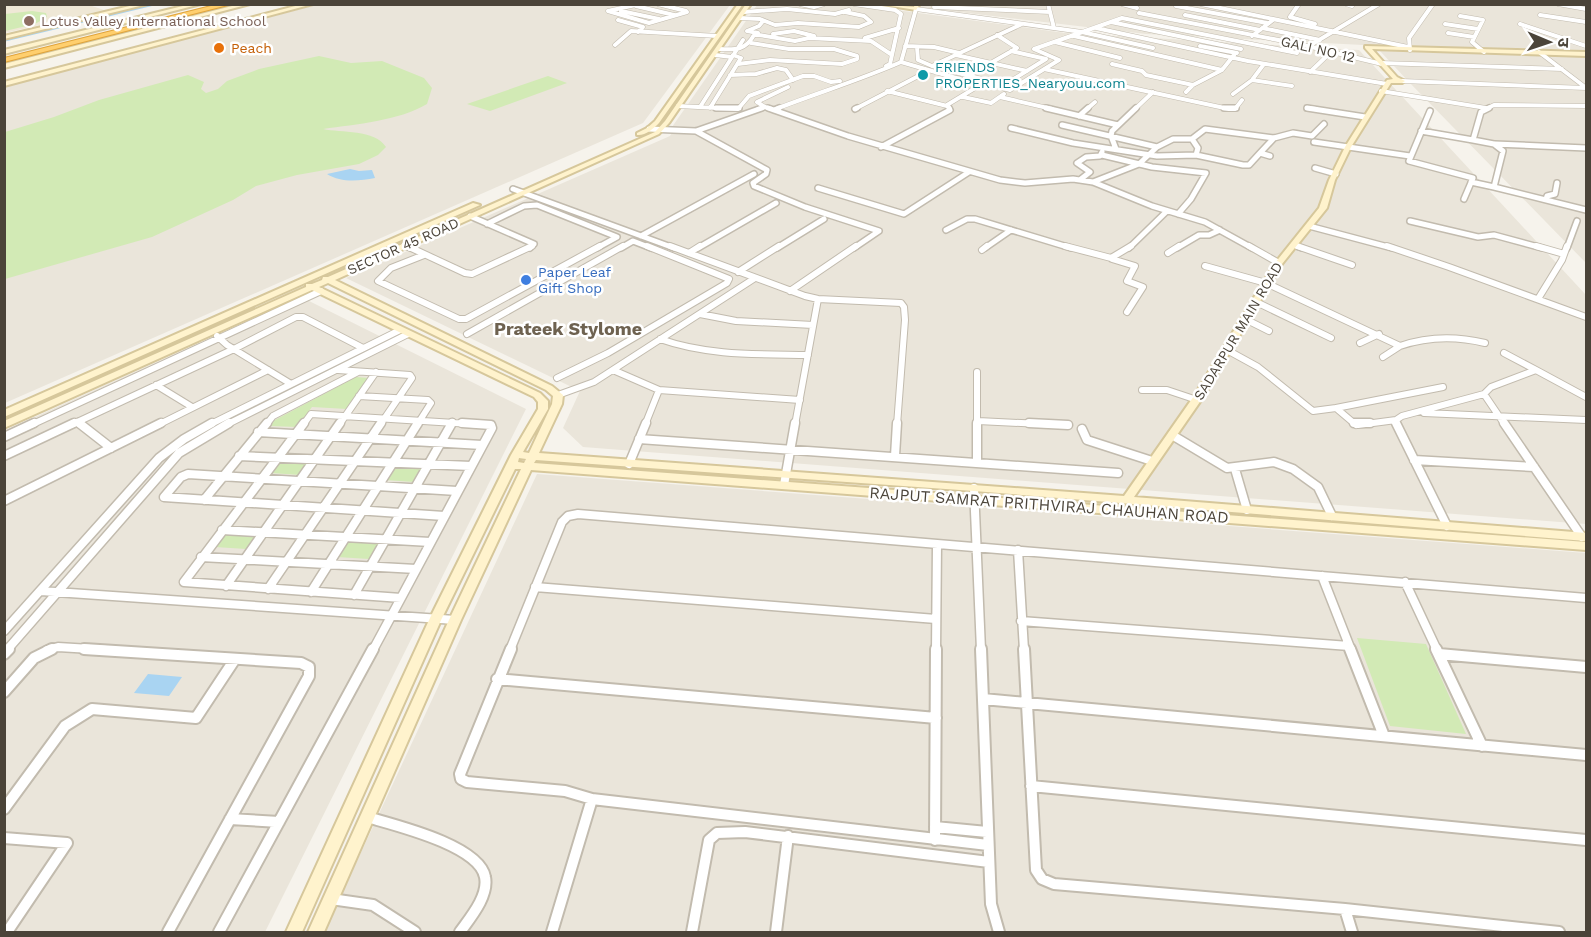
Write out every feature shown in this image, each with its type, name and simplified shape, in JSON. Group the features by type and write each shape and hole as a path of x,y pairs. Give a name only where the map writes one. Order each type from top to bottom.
{"highway":[{"path":"4,54 215,4"},
{"path":"4,60 229,4"}],"street":[{"path":"4,37 138,4"},
{"path":"4,37 146,4"},
{"path":"4,54 199,4"},
{"path":"4,66 248,4"},
{"path":"4,82 297,4"},
{"path":"4,82 310,4"},
{"path":"658,4 687,12 675,16 662,20 647,23 608,11 637,5 675,16"},
{"path":"756,19 764,4"},
{"path":"800,4 814,7 824,4"},
{"path":"880,4 917,7 1082,32 1153,48"},
{"path":"1006,4 1007,10"},
{"path":"1048,4 1054,28"},
{"path":"1122,4 1137,8"},
{"path":"1201,4 1271,22"},
{"path":"1299,4 1291,18 1340,29"},
{"path":"1346,4 1352,6"},
{"path":"1309,46 1379,4"},
{"path":"1409,48 1409,38 1433,4"},
{"path":"1558,4 1587,9"},
{"path":"678,106 738,108 749,96 803,76 834,82 861,76 889,65 899,28 900,12 857,5 845,12"},
{"path":"917,7 965,6 1050,12"},
{"path":"1176,6 1335,32 1409,48"},
{"path":"901,62 917,7"},
{"path":"744,10 759,13 788,9 808,12 845,12 864,16 872,21 841,30"},
{"path":"744,10 756,19 775,24 798,23 856,27"},
{"path":"661,130 744,10"},
{"name":"SECTOR 45 ROAD","path":"4,425 213,332 311,286 322,277 649,129 657,122 717,36 744,10"},
{"path":"1139,13 1297,53"},
{"path":"1185,15 1320,40"},
{"path":"1540,15 1587,22"},
{"path":"1460,16 1483,20 1473,44 1483,51"},
{"path":"963,97 991,103 1059,58 1034,49 1125,18 1249,39"},
{"path":"618,20 643,27 638,32"},
{"path":"763,21 759,26 747,31 778,34 799,32 871,41 892,55"},
{"path":"1109,22 1241,49"},
{"path":"1186,92 1193,85 1222,70 1249,39 1271,22"},
{"path":"855,109 930,68 1023,23"},
{"path":"1445,24 1478,29"},
{"path":"1520,24 1587,46"},
{"path":"632,25 627,27 631,31 638,32 717,36"},
{"path":"837,26 841,30"},
{"path":"1097,27 1237,53"},
{"path":"1097,27 1232,58 1486,108 1502,104 1587,106"},
{"path":"734,54 751,43 754,35 777,36 795,41 809,38 871,39 890,29 899,28"},
{"path":"835,47 841,30"},
{"path":"1205,30 1249,39"},
{"path":"615,45 631,31"},
{"path":"1448,33 1474,37"},
{"path":"968,76 1017,48 997,35"},
{"path":"1072,35 1222,70"},
{"name":"GALI NO 12","path":"1249,39 1309,46 1384,64 1562,69"},
{"path":"700,107 743,40"},
{"path":"1054,42 1120,58"},
{"path":"738,64 770,60 836,64 850,63 857,59 851,52 841,50 787,49 751,43"},
{"path":"905,46 934,47 1027,71"},
{"path":"918,46 918,60 930,68 980,85 993,85 1010,90"},
{"path":"825,50 835,47 841,50"},
{"path":"745,48 791,51"},
{"path":"1401,80 1395,78 1373,48 1587,54"},
{"path":"774,110 834,86 866,78 901,62 1004,85 1046,58 1011,51"},
{"path":"710,108 741,58 734,54 716,52"},
{"path":"1310,72 1331,52"},
{"path":"1540,53 1586,88"},
{"path":"816,63 825,70"},
{"path":"815,77 836,64"},
{"path":"1112,64 1142,71 1146,75 1193,85"},
{"path":"1233,94 1251,80 1264,64"},
{"path":"722,73 756,75 772,69 782,69 790,74 793,80"},
{"path":"1044,69 1232,110 1242,100"},
{"path":"1572,77 1587,78"},
{"path":"834,86 806,79 757,102 765,107 881,147 969,172 1014,182 1081,179 1093,182 1220,230 1279,263"},
{"path":"1251,80 1292,86"},
{"path":"1384,87 1389,81 1401,80 1586,88"},
{"path":"947,106 980,85"},
{"name":"SADARPUR MAIN ROAD","path":"1127,500 1152,461 1197,400 1254,301 1279,263 1323,208 1348,147 1384,87"},
{"path":"881,147 951,109 947,106 887,92"},
{"path":"1111,136 1118,125 1153,92"},
{"path":"1000,97 1118,125"},
{"path":"1078,116 1095,102"},
{"path":"649,129 696,131 765,107"},
{"path":"1307,108 1365,117"},
{"path":"1473,140 1478,118 1486,108"},
{"path":"1430,111 1410,156 1411,163 1471,177 1473,179 1464,198"},
{"path":"1093,182 1139,164 1157,147 1176,138 1192,139 1202,130 1210,129 1274,138 1293,134 1312,136 1324,124"},
{"path":"1062,125 1157,147"},
{"path":"1011,128 1102,148 1149,155 1196,155 1246,166 1274,138"},
{"name":"SECTOR 45 ROAD","path":"322,277 404,245 470,216 517,190 661,130"},
{"path":"696,131 767,170 768,172 753,183 754,186 805,207 879,231 879,234 790,291"},
{"path":"1420,131 1494,144 1587,148"},
{"path":"1111,136 1116,149"},
{"path":"1192,139 1198,148 1196,155"},
{"path":"1314,142 1410,156"},
{"path":"1494,144 1504,153 1494,188"},
{"path":"1102,148 1102,154"},
{"path":"1260,153 1270,156"},
{"path":"1081,179 1090,171 1077,163 1086,157 1102,154 1139,164 1206,173 1191,199 1178,214"},
{"path":"1315,168 1336,174"},
{"path":"818,188 904,214 969,172"},
{"path":"641,236 754,174"},
{"path":"1471,182 1546,199 1553,204 1587,210"},
{"path":"1546,199 1547,196 1555,194 1557,183"},
{"path":"517,190 790,291 818,299 897,302 904,305 905,320 895,456"},
{"path":"689,253 776,203"},
{"path":"424,255 387,271 378,280 459,319 466,319 617,237 537,205 524,206 487,224"},
{"path":"1111,258 1118,257 1167,211"},
{"path":"404,245 465,273 472,274 532,247 534,244 470,216"},
{"path":"946,230 970,218 1135,266 1127,279 1143,287 1127,312"},
{"path":"738,272 824,219"},
{"path":"1410,221 1478,237 1494,235 1564,254"},
{"path":"1538,299 1564,254 1577,221"},
{"path":"1309,226 1384,244 1587,317"},
{"path":"982,250 1011,230"},
{"path":"1168,253 1199,236 1220,230"},
{"path":"467,334 633,241 729,279 727,283 608,353 557,378"},
{"path":"1293,245 1352,265"},
{"path":"1205,266 1266,283 1379,334 1400,346"},
{"path":"322,277 549,388 558,395"},
{"path":"558,395 587,385 613,370 755,278"},
{"path":"4,437 219,339 311,286 537,395 543,401 543,409 514,460 436,618 294,933"},
{"name":"SECTOR 45 ROAD","path":"4,414 311,286"},
{"path":"785,480 818,299"},
{"path":"1254,301 1331,338"},
{"path":"700,314 736,321 813,325"},
{"path":"4,456 300,316 363,348"},
{"path":"1245,319 1269,331"},
{"path":"213,332 219,339 291,384"},
{"path":"4,631 159,458 173,446 218,420 363,348 404,332"},
{"path":"4,654 179,453 230,423 336,370 404,332"},
{"path":"1359,343 1379,334"},
{"path":"1383,357 1400,346 1434,337 1453,336 1485,344"},
{"path":"660,339 694,350 808,355"},
{"path":"1227,350 1258,367 1313,411 1443,387"},
{"path":"1504,353 1587,397"},
{"path":"4,501 268,370"},
{"path":"268,588 412,376 336,370"},
{"path":"613,370 659,390 800,400"},
{"path":"1336,408 1356,425 1396,420 1413,413 1484,394 1491,387 1536,370"},
{"path":"204,500 273,416 360,372"},
{"path":"226,586 376,372"},
{"path":"977,372 977,462"},
{"path":"156,385 192,407"},
{"path":"1576,391 1587,386"},
{"path":"629,464 659,390"},
{"path":"1142,390 1167,390 1197,400"},
{"path":"1484,394 1585,540"},
{"path":"316,933 455,620 557,404 558,395"},
{"path":"310,592 431,403 430,400 359,396"},
{"path":"1413,413 1587,420"},
{"path":"219,933 401,598 457,491 492,428 491,425 453,422 311,414 184,582 401,598"},
{"path":"1396,420 1397,427 1447,526"},
{"path":"978,421 1068,425"},
{"path":"354,595 453,422"},
{"path":"77,423 111,448"},
{"path":"1082,429 1088,440 1152,461"},
{"path":"258,432 482,445"},
{"path":"1172,435 1218,465 1235,469 1266,462 1282,464 1307,478 1318,488 1332,516"},
{"path":"639,439 1118,473"},
{"path":"173,446 179,453"},
{"path":"239,456 471,466"},
{"name":"RAJPUT SAMRAT PRITHVIRAJ CHAUHAN ROAD","path":"514,460 1585,540"},
{"path":"1414,460 1534,467"},
{"name":"RAJPUT SAMRAT PRITHVIRAJ CHAUHAN ROAD","path":"530,462 629,464 785,480"},
{"path":"1235,469 1247,510"},
{"path":"444,516 164,497 183,475 457,491"},
{"path":"975,494 987,832 991,904 999,933"},
{"name":"RAJPUT SAMRAT PRITHVIRAJ CHAUHAN ROAD","path":"975,494 1127,500 1447,526 1585,540"},
{"path":"988,845 592,799 565,791 467,782 461,779 460,774 497,679 562,522 568,516 578,514 1587,598"},
{"path":"222,530 430,542"},
{"path":"935,840 937,545"},
{"path":"1018,550 1036,870 1042,879 1054,884 1345,909 1559,933"},
{"path":"201,557 416,569"},
{"path":"1322,576 1384,736"},
{"path":"1405,582 1482,746"},
{"path":"535,587 936,619"},
{"path":"40,591 455,620"},
{"path":"1021,621 1349,646"},
{"path":"4,692 38,655 47,649 58,647 301,663 309,668 309,676 168,933"},
{"path":"1439,654 1587,667"},
{"path":"4,809 65,726 92,709 196,718 235,659"},
{"path":"497,679 936,718"},
{"path":"982,699 1587,755"},
{"path":"1031,786 1587,840"},
{"path":"552,933 592,799"},
{"path":"367,817 444,843 481,867 485,878 482,896 460,933"},
{"path":"230,819 279,822"},
{"path":"935,827 987,832"},
{"path":"692,933 709,840 717,833 745,832 788,836 989,862"},
{"path":"776,933 788,836"},
{"path":"4,838 67,843 7,933"},
{"path":"331,899 373,905 416,933"},
{"path":"1345,909 1352,933"}],"shaded area":[{"name":"Lotus Valley International School","path":"4,5 89,5 104,10 5,33"},
{"path":"316,5 730,5 643,123 5,403 5,86"},
{"path":"757,5 859,5 1065,33 1359,50 1586,295 1586,524 583,447 563,428 580,391 346,278 670,136 675,128 672,127"},
{"path":"900,5 1586,5 1586,50 1363,45 1146,34"},
{"path":"1380,51 1586,57 1586,263 1408,81"},
{"path":"301,297 526,409 265,932 5,932 4,431"},
{"path":"537,474 1586,553 1586,932 324,932"}],"green space":[{"path":"32,11 46,13 47,17 35,24 5,31 5,14"},
{"path":"319,56 351,63 382,61 424,78 432,88 427,104 390,118 323,129 366,134 381,141 386,147 378,155 359,164 297,175 256,186 233,200 152,237 5,279 5,132 99,100 188,75 204,82 201,89 206,93 218,89 227,81 259,69"},
{"path":"548,76 567,83 490,111 467,104"},
{"path":"356,377 369,378 347,409 312,407 297,427 270,426 273,421"},
{"path":"282,458 310,460 300,475 271,473"},
{"path":"394,466 423,468 414,482 385,480"},
{"path":"228,530 259,533 246,549 215,547"},
{"path":"348,540 380,542 369,559 337,557"},
{"path":"1357,638 1426,644 1466,734 1390,726"}],"water":[{"path":"350,169 372,170 375,178 344,180 327,174"},
{"path":"148,674 182,677 169,696 134,693"}],"waterway":[{"path":"4,41 157,4"}],"place":[{"name":"Lotus Valley International School","path":"29,21"},
{"name":"Peach","path":"219,48"},
{"name":"FRIENDS PROPERTIES_Nearyouu.com","path":"923,75"},
{"name":"Paper Leaf Gift Shop","path":"526,280"}],"district":[{"name":"Prateek Stylome","path":"568,328"}]}
